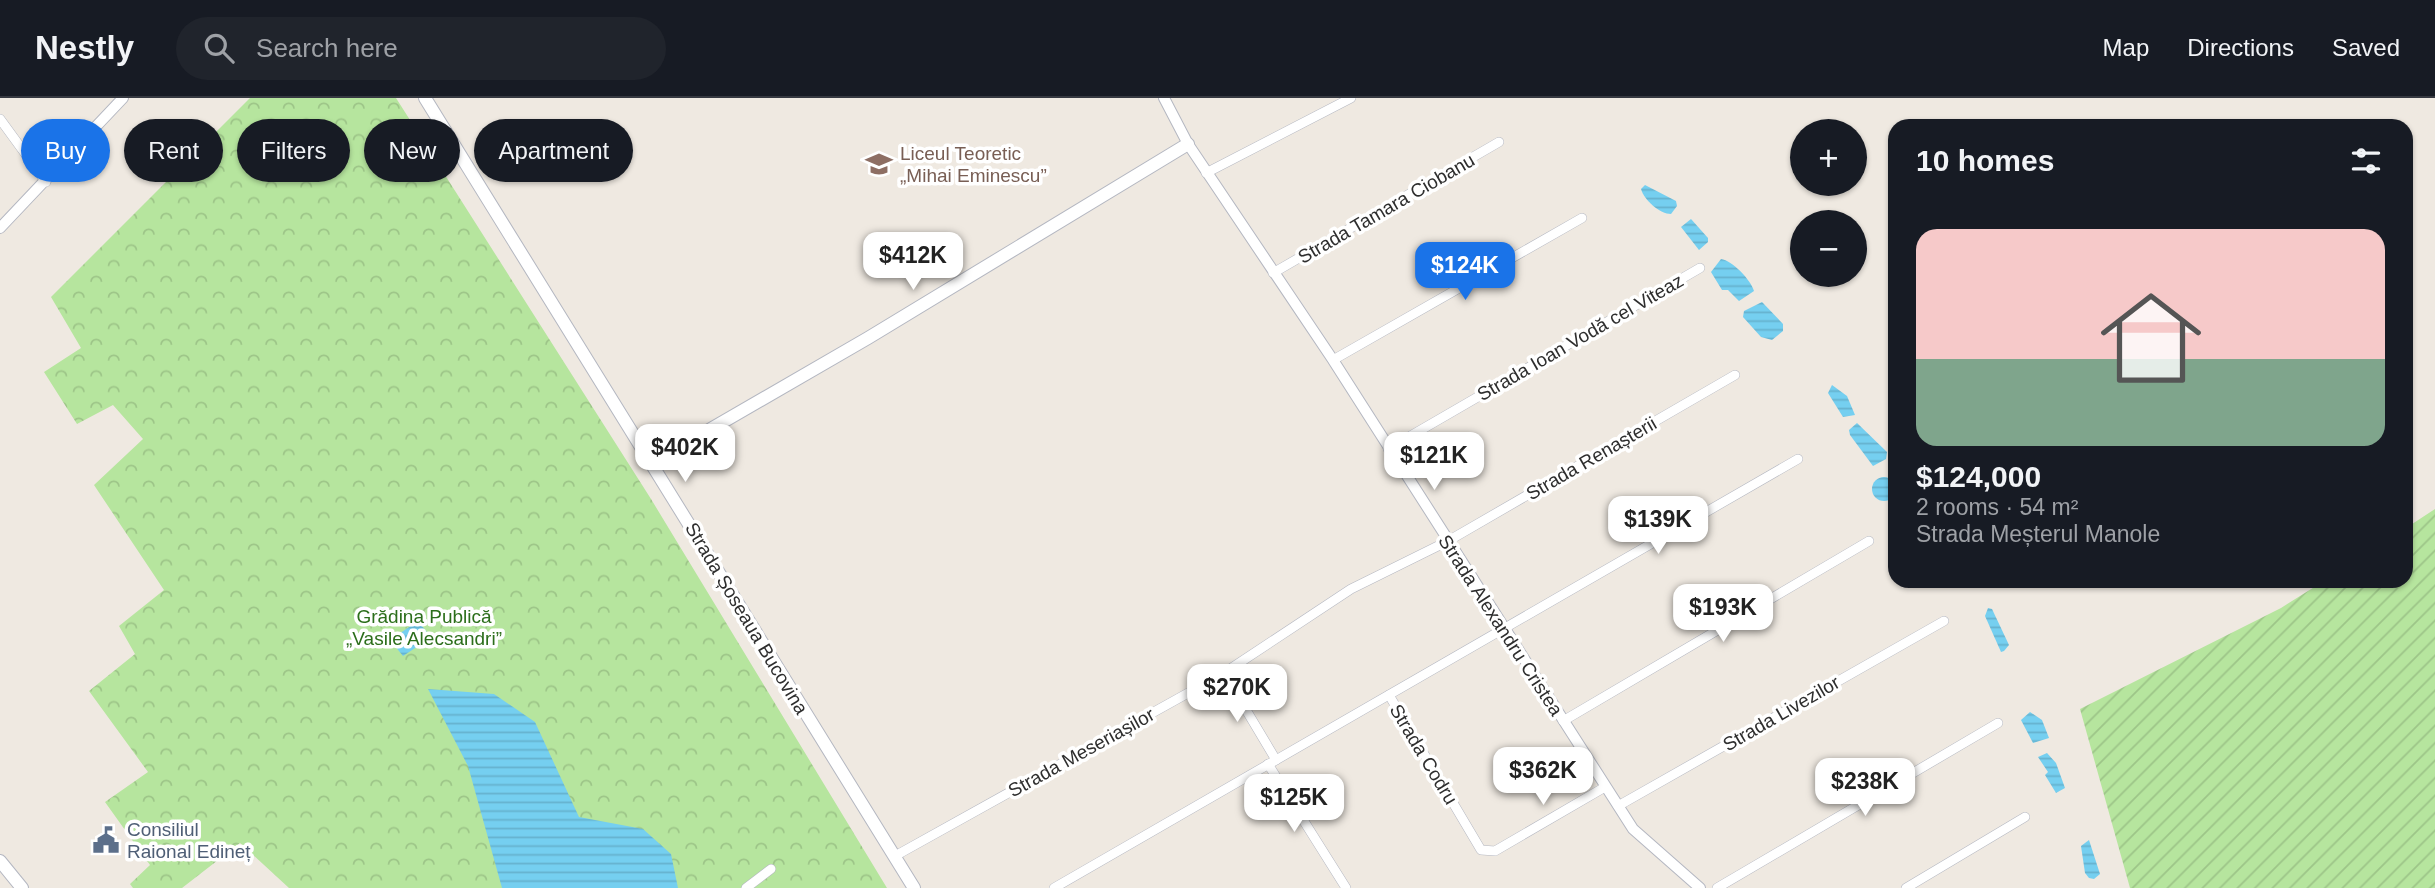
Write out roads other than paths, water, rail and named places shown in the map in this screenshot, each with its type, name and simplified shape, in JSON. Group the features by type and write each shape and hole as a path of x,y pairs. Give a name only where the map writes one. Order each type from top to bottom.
{"main road":[{"name":"Strada Șoseaua Bucovina","path":"425,98 915,888"},
{"path":"652,463 868,338 1188,144"},
{"path":"0,861 22,888"}],"street":[{"path":"104,119 123,98"},
{"name":"Strada Alexandru Cristea","path":"1164,98 1206,173 1334,360 1388,450 1633,829 1700,888"},
{"path":"1206,173 1351,98"},
{"path":"0,119 21,148"},
{"name":"Strada Tamara Ciobanu","path":"1273,273 1499,142"},
{"path":"0,228 46,182"},
{"path":"1334,360 1582,218"},
{"name":"Strada Ioan Vodă cel Viteaz","path":"1388,450 1700,268"},
{"name":"Strada Renașterii","path":"1448,541 1735,375"},
{"path":"1054,888 1798,459"},
{"name":"Strada Meseriașilor","path":"895,856 1224,673 1352,589 1448,541"},
{"path":"1563,721 1868,541"},
{"name":"Strada Livezilor","path":"1618,806 1944,621"},
{"path":"1224,673 1272,762 1346,888"},
{"name":"Strada Codru","path":"1389,695 1481,850 1495,851 1605,787"},
{"path":"1717,888 1998,723"},
{"path":"1906,888 2025,817"},
{"path":"746,888 771,869"}],"water":[{"path":"1645,185 1676,201 1677,206 1671,214 1662,212 1649,202 1641,189"},
{"path":"1691,219 1708,238 1708,242 1699,250 1681,227"},
{"path":"1721,259 1740,271 1754,291 1739,301 1728,290 1722,290 1711,272"},
{"path":"1762,302 1783,324 1783,331 1772,340 1761,337 1743,317 1744,311"},
{"path":"1832,385 1847,396 1855,415 1843,417 1828,393"},
{"path":"1857,423 1887,452 1886,459 1873,466 1850,435 1849,430"},
{"path":"1879,478 1888,478 1888,500 1884,501 1873,494 1872,489"},
{"path":"1988,608 1992,609 2009,645 2001,652 1985,616"},
{"path":"418,621 430,636 429,639 403,656 390,640"},
{"path":"428,689 494,694 535,722 579,817 643,829 671,854 678,888 502,888 468,766"},
{"path":"2030,712 2042,720 2049,738 2033,743 2021,720"},
{"path":"2047,753 2056,763 2065,788 2056,793 2045,775 2048,772 2038,757"},
{"path":"2089,840 2100,874 2094,879 2085,873 2081,846"}],"place":[{"name":"Liceul Teoretic „Mihai Eminescu”","path":"879,164"},
{"name":"Consiliul Raional Edineț","path":"106,840"}],"park label":[{"name":"Grădina Publică „Vasile Alecsandri”","path":"424,627"}]}
